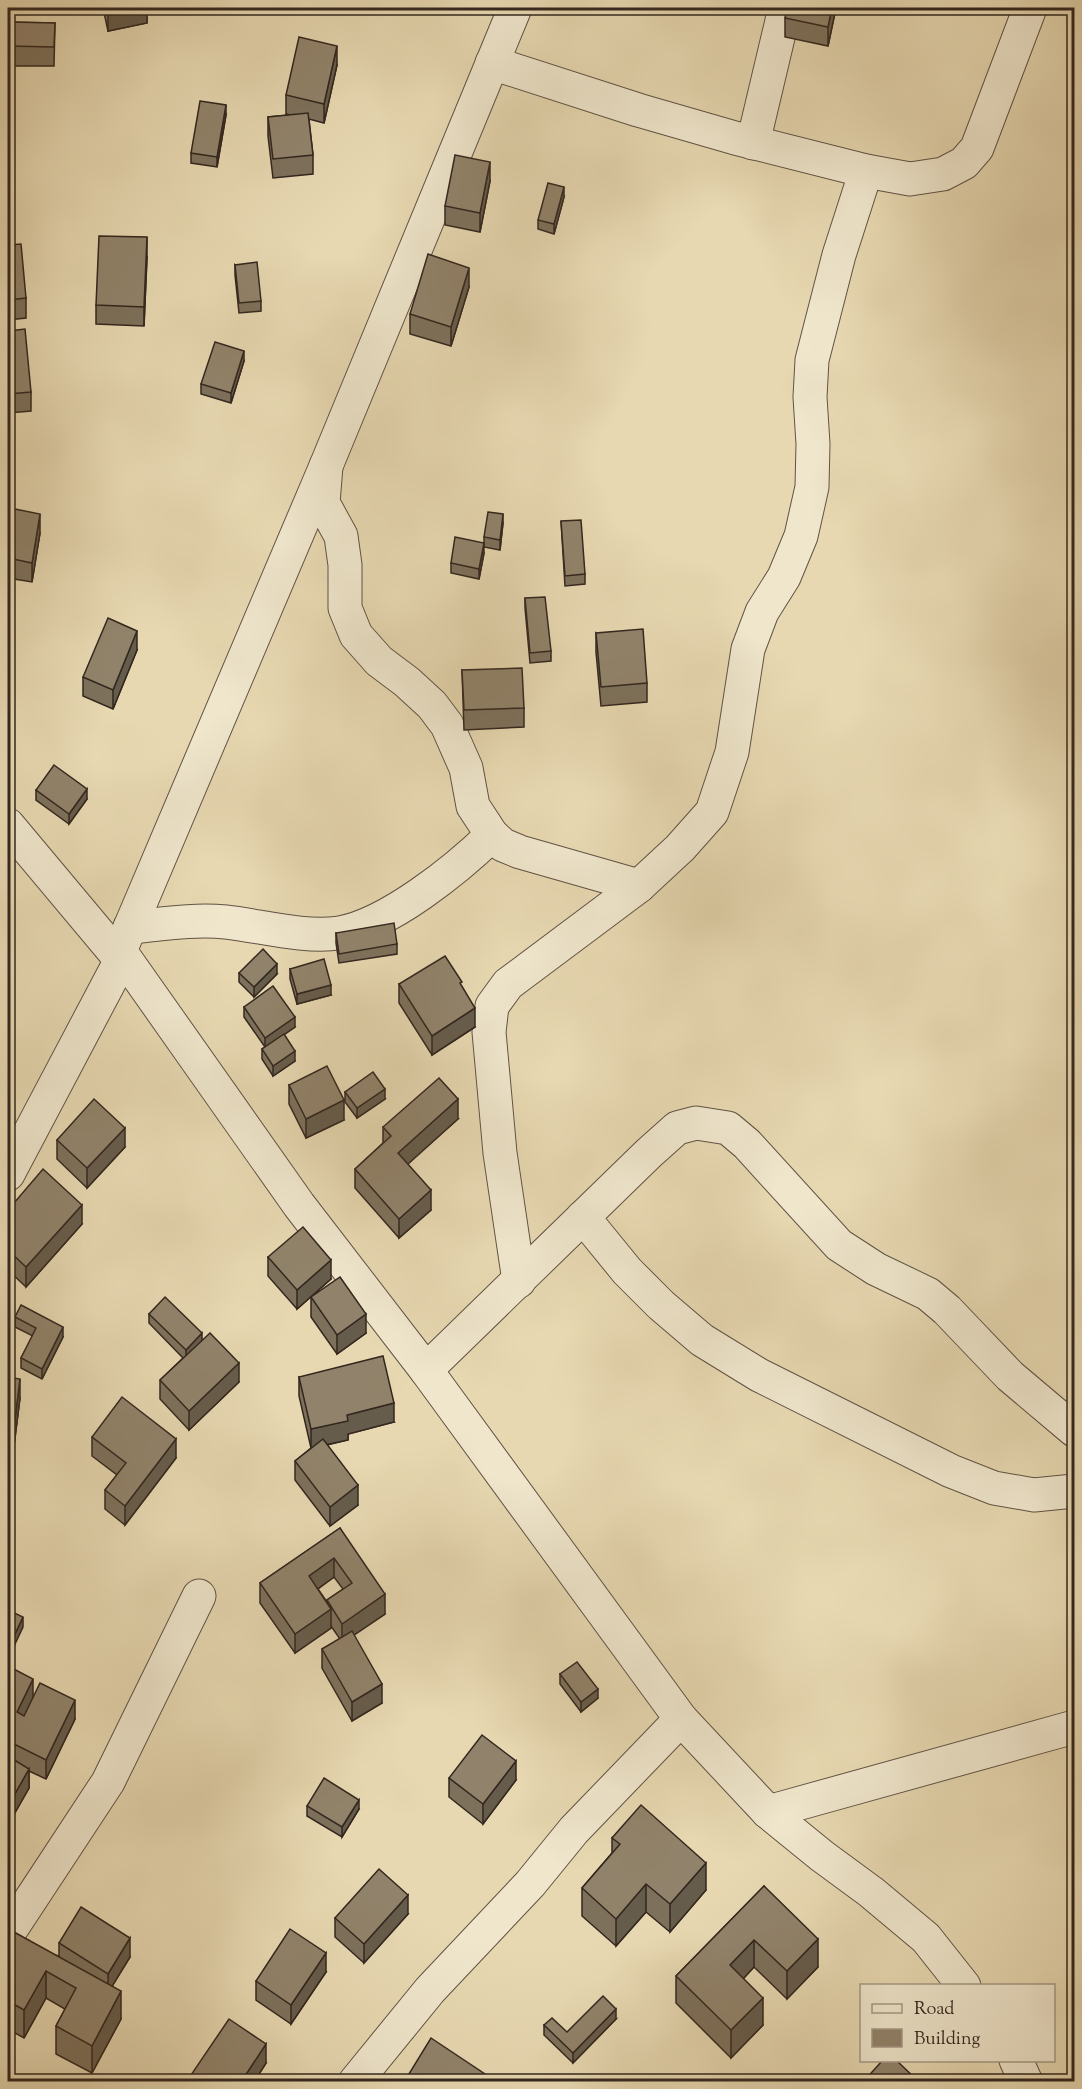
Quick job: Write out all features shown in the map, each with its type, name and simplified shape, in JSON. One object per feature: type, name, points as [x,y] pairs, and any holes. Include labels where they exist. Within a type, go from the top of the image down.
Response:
[{"type":"street","points":[[8,1174],[124,946],[515,8]]},
{"type":"street","points":[[753,143],[785,8]]},
{"type":"street","points":[[492,63],[638,110],[753,143],[866,171],[910,179],[943,174],[963,163],[977,148],[1030,8]]},
{"type":"street","points":[[519,1281],[500,1154],[489,1032],[492,1006],[508,984],[639,886],[680,848],[712,812],[732,752],[748,649],[762,612],[784,577],[801,536],[812,487],[813,444],[810,397],[812,360],[839,255],[866,171]]},
{"type":"street","points":[[326,466],[323,503],[341,536],[345,566],[345,608],[356,635],[379,660],[432,705],[447,725],[466,768],[473,806],[492,836],[503,845],[520,852],[639,886]]},
{"type":"street","points":[[8,825],[124,946],[299,1205],[426,1370],[681,1719],[768,1812],[926,1938],[962,1984]]},
{"type":"street","points":[[124,946],[190,922],[223,922],[320,934],[341,932],[369,922],[408,901],[465,861],[492,836]]},
{"type":"street","points":[[426,1370],[677,1128],[696,1123],[728,1128],[747,1144],[839,1245],[876,1269],[928,1294],[947,1310],[1010,1376],[1074,1430]]},
{"type":"street","points":[[583,1217],[627,1271],[661,1305],[702,1340],[759,1375],[951,1471],[994,1488],[1034,1495],[1074,1491]]},
{"type":"street","points":[[8,1934],[108,1782],[199,1596]]},
{"type":"street","points":[[354,2082],[430,1990],[530,1884],[574,1830],[681,1719]]},
{"type":"street","points":[[768,1812],[1074,1727]]},
{"type":"street","points":[[1016,2062],[1026,2082]]},
{"type":"building","points":[[107,8],[130,8],[108,12]]},
{"type":"building","points":[[787,8],[832,8],[828,27],[785,18]]},
{"type":"building","points":[[8,22],[55,23],[54,47],[8,46]]},
{"type":"building","points":[[299,37],[337,46],[324,104],[286,95]]},
{"type":"building","points":[[200,101],[226,105],[217,157],[191,153]]},
{"type":"building","points":[[308,113],[313,155],[273,159],[268,117]]},
{"type":"building","points":[[455,155],[490,162],[480,213],[445,206]]},
{"type":"building","points":[[548,183],[564,187],[554,224],[538,220]]},
{"type":"building","points":[[99,236],[147,237],[144,307],[96,305]]},
{"type":"building","points":[[21,244],[26,298],[8,300],[8,245]]},
{"type":"building","points":[[428,254],[469,268],[451,327],[410,314]]},
{"type":"building","points":[[257,262],[261,301],[239,303],[235,265]]},
{"type":"building","points":[[25,329],[31,392],[8,394],[8,331]]},
{"type":"building","points":[[215,342],[244,351],[231,393],[201,384]]},
{"type":"building","points":[[8,471],[13,493],[8,494]]},
{"type":"building","points":[[10,508],[40,514],[32,563],[8,558]]},
{"type":"building","points":[[488,512],[503,514],[500,540],[484,537]]},
{"type":"building","points":[[581,520],[585,574],[565,576],[561,521]]},
{"type":"building","points":[[455,537],[484,543],[479,569],[451,563]]},
{"type":"building","points":[[545,597],[551,651],[530,653],[525,598]]},
{"type":"building","points":[[108,618],[137,631],[113,690],[83,677]]},
{"type":"building","points":[[643,629],[647,683],[601,687],[596,633]]},
{"type":"building","points":[[522,668],[524,708],[464,710],[462,670]]},
{"type":"building","points":[[54,765],[87,789],[69,814],[36,790]]},
{"type":"building","points":[[394,923],[397,944],[339,954],[336,933]]},
{"type":"building","points":[[263,949],[277,964],[254,987],[239,973]]},
{"type":"building","points":[[445,956],[475,1008],[432,1036],[399,984]]},
{"type":"building","points":[[324,959],[331,985],[297,994],[290,969]]},
{"type":"building","points":[[273,986],[295,1017],[265,1038],[244,1007]]},
{"type":"building","points":[[284,1034],[295,1051],[273,1066],[262,1049]]},
{"type":"building","points":[[327,1066],[344,1100],[306,1119],[289,1085]]},
{"type":"building","points":[[373,1072],[385,1089],[357,1108],[345,1092]]},
{"type":"building","points":[[439,1078],[458,1099],[398,1153],[431,1190],[399,1219],[355,1169],[391,1136],[383,1127]]},
{"type":"building","points":[[94,1099],[125,1128],[87,1168],[57,1140]]},
{"type":"building","points":[[43,1169],[82,1205],[26,1267],[8,1250],[8,1210]]},
{"type":"building","points":[[303,1227],[331,1260],[297,1290],[268,1257]]},
{"type":"building","points":[[340,1277],[366,1314],[337,1335],[311,1297]]},
{"type":"building","points":[[165,1297],[202,1333],[186,1350],[149,1314]]},
{"type":"building","points":[[21,1305],[63,1327],[42,1369],[21,1358],[36,1328],[15,1317]]},
{"type":"building","points":[[210,1333],[239,1363],[189,1411],[160,1380]]},
{"type":"building","points":[[383,1356],[394,1403],[347,1415],[348,1421],[311,1429],[299,1377]]},
{"type":"building","points":[[8,1377],[20,1379],[12,1443],[8,1442]]},
{"type":"building","points":[[122,1397],[176,1439],[125,1506],[105,1490],[126,1463],[92,1437]]},
{"type":"building","points":[[323,1439],[358,1485],[330,1507],[295,1461]]},
{"type":"building","points":[[340,1528],[385,1594],[342,1624],[327,1600],[352,1583],[334,1558],[309,1576],[331,1609],[295,1634],[260,1583]]},
{"type":"building","points":[[8,1610],[23,1617],[8,1649]]},
{"type":"building","points":[[352,1631],[382,1684],[352,1702],[322,1649]]},
{"type":"building","points":[[577,1662],[598,1689],[581,1702],[560,1674]]},
{"type":"building","points":[[8,1666],[33,1679],[17,1712],[24,1716],[40,1683],[75,1700],[46,1760],[8,1741]]},
{"type":"building","points":[[482,1735],[516,1761],[483,1804],[449,1778]]},
{"type":"building","points":[[8,1756],[29,1769],[8,1806]]},
{"type":"building","points":[[324,1778],[359,1800],[342,1827],[307,1806]]},
{"type":"building","points":[[641,1805],[706,1863],[670,1904],[646,1884],[616,1919],[582,1888],[620,1844],[612,1838]]},
{"type":"building","points":[[379,1869],[408,1895],[364,1944],[335,1918]]},
{"type":"building","points":[[764,1886],[818,1939],[787,1971],[754,1940],[730,1965],[763,1998],[731,2030],[676,1976]]},
{"type":"building","points":[[81,1907],[130,1938],[108,1974],[59,1943]]},
{"type":"building","points":[[290,1929],[326,1953],[291,2005],[256,1981]]},
{"type":"building","points":[[14,1932],[121,1991],[92,2046],[56,2026],[76,1988],[46,1971],[24,2010],[8,2001],[8,1944]]},
{"type":"building","points":[[603,1996],[616,2009],[573,2053],[544,2025],[552,2018],[567,2032]]},
{"type":"building","points":[[229,2019],[266,2044],[241,2082],[200,2082],[191,2075]]},
{"type":"building","points":[[431,2038],[497,2082],[404,2082]]},
{"type":"building","points":[[881,2062],[898,2062],[919,2082],[863,2082]]}]
